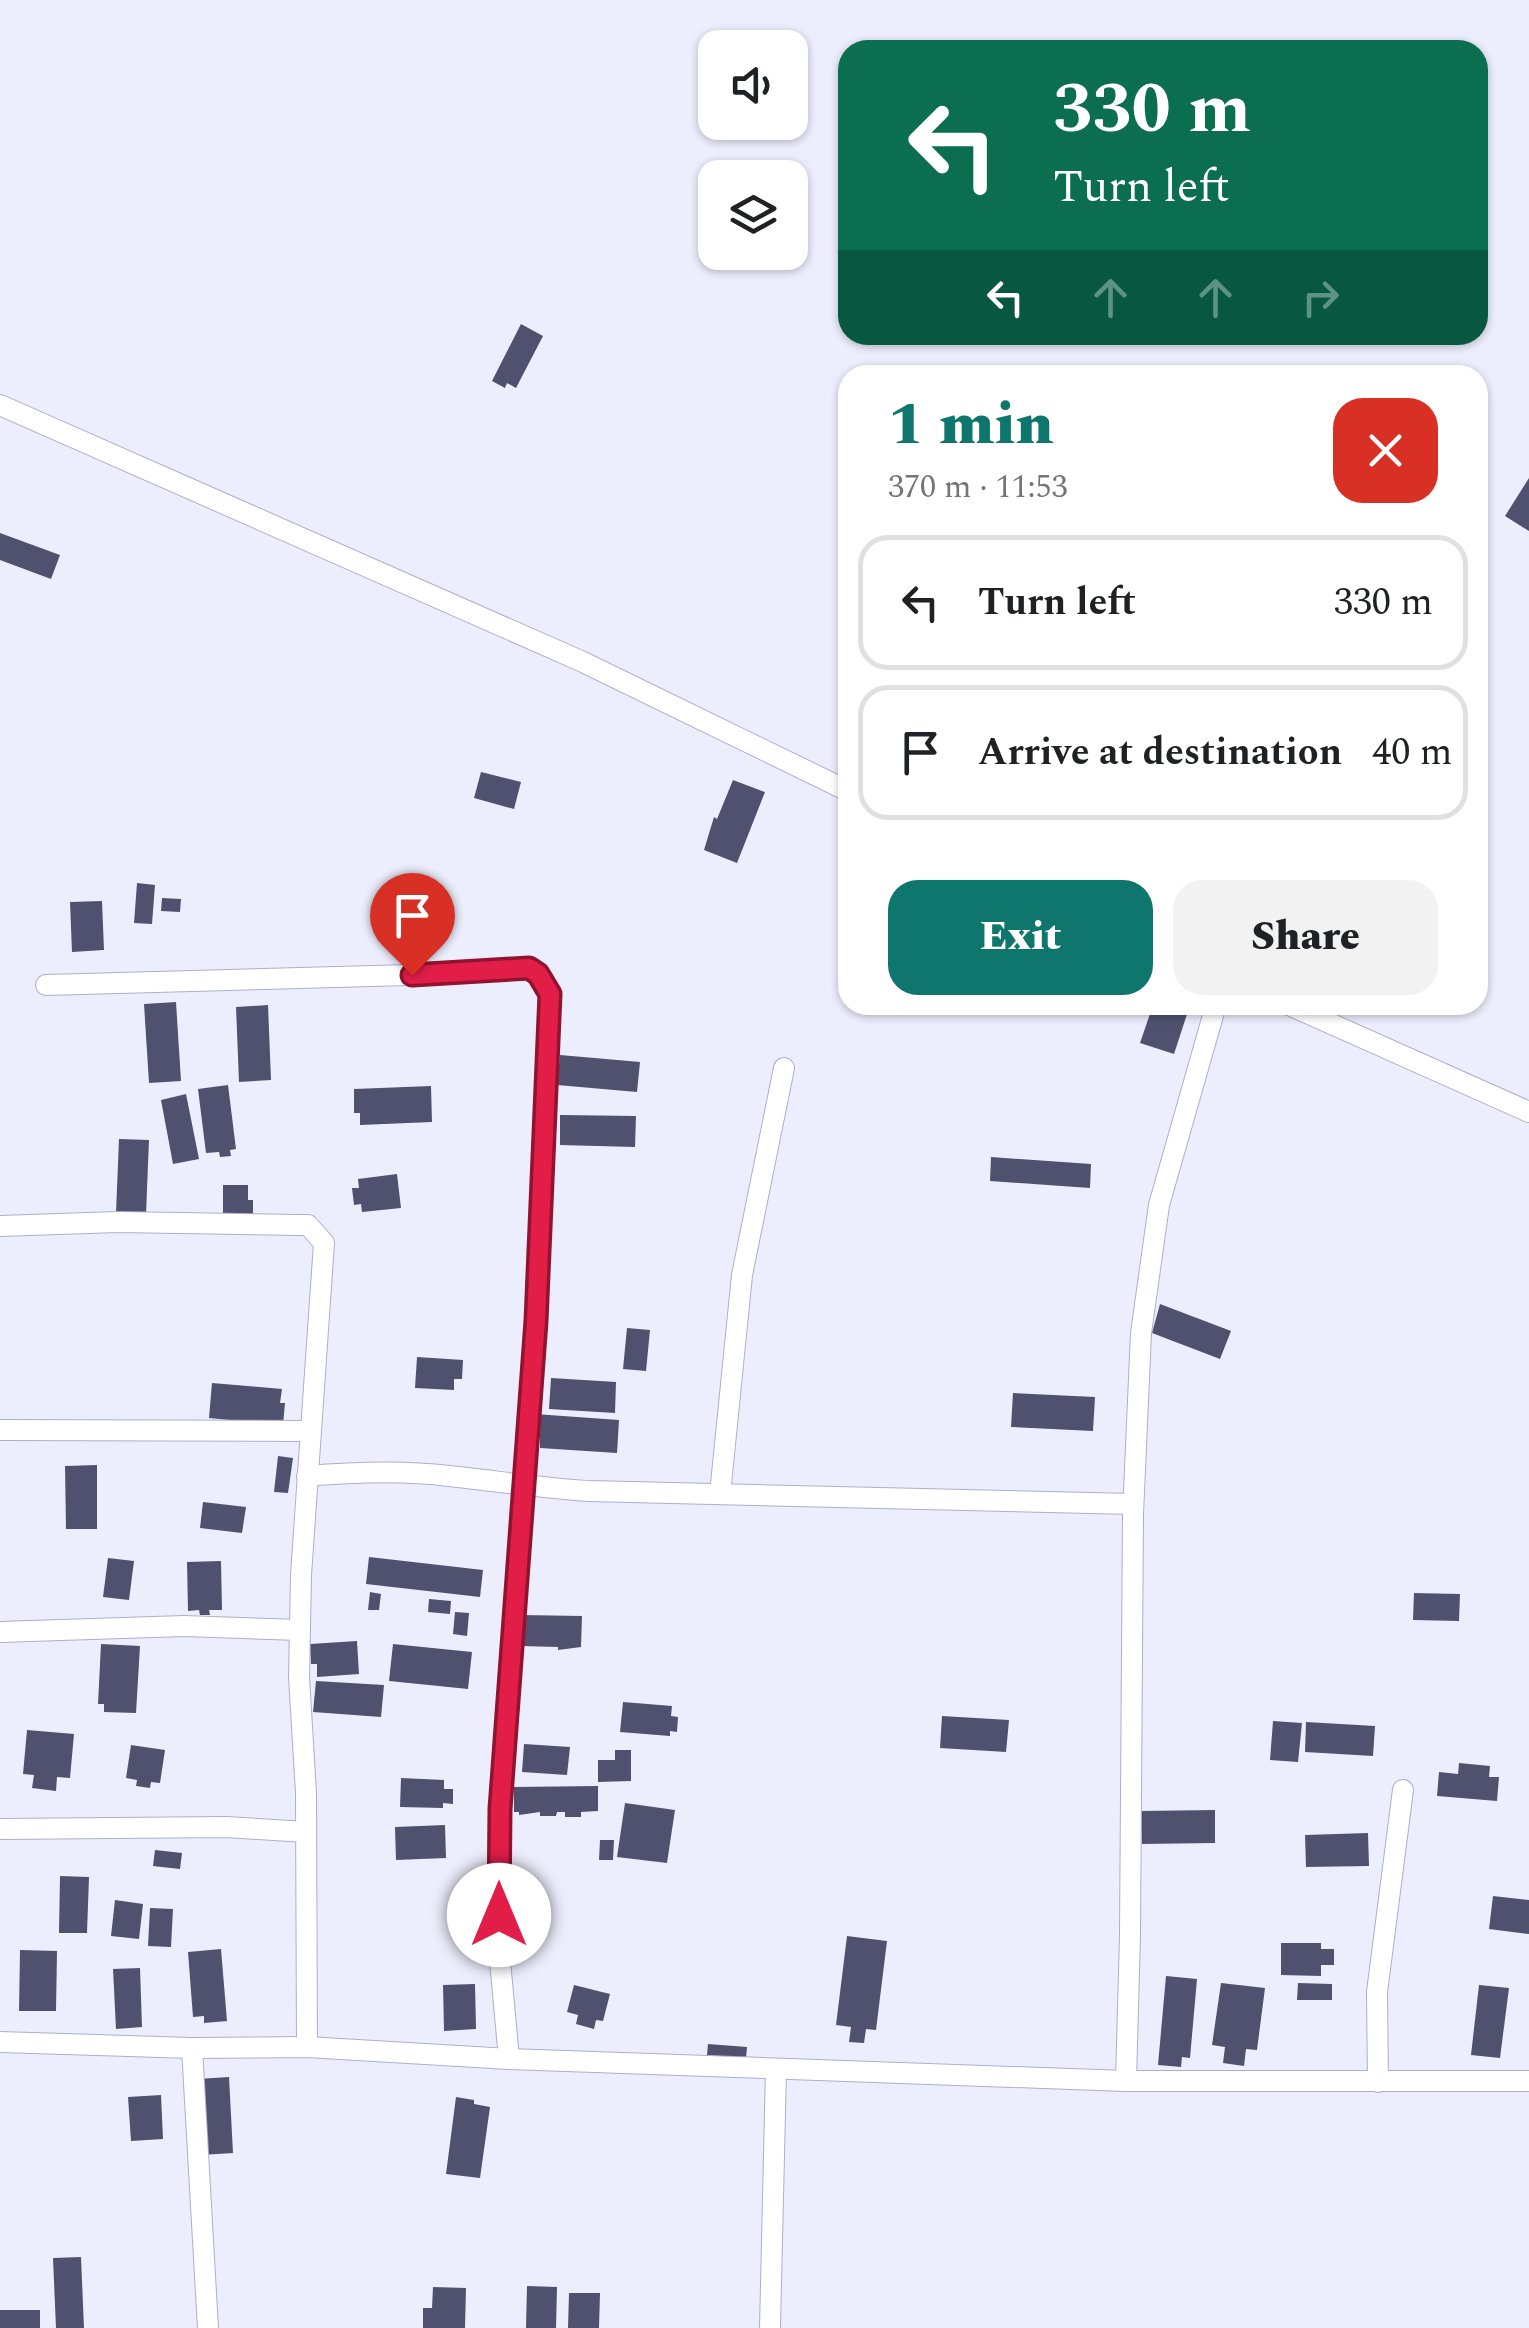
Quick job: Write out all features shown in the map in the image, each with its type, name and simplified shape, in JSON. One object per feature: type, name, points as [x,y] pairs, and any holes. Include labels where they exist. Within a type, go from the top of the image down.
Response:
[{"type":"street","points":[[0,404],[583,662],[838,786]]},
{"type":"street","points":[[46,985],[529,968],[538,974],[550,994],[539,1268],[500,1809],[499,1950],[510,2059]]},
{"type":"street","points":[[1126,2081],[1133,1504],[1140,1332],[1158,1205],[1213,1015]]},
{"type":"street","points":[[1311,1015],[1529,1112]]},
{"type":"street","points":[[720,1494],[742,1275],[784,1068]]},
{"type":"street","points":[[0,1226],[118,1222],[308,1226],[321,1236],[324,1249],[300,1630],[307,2047]]},
{"type":"street","points":[[0,1430],[311,1432]]},
{"type":"street","points":[[308,1476],[352,1472],[446,1475],[525,1488],[1133,1504]]},
{"type":"street","points":[[0,1632],[184,1626],[300,1630]]},
{"type":"street","points":[[1378,2082],[1377,1992],[1403,1790]]},
{"type":"street","points":[[0,1829],[226,1827],[306,1832]]},
{"type":"street","points":[[0,2042],[307,2047],[510,2059],[1126,2081],[1529,2081]]},
{"type":"street","points":[[192,2048],[208,2328]]},
{"type":"street","points":[[770,2328],[776,2069]]},
{"type":"building","points":[[521,324],[543,336],[516,388],[507,383],[505,388],[492,381]]},
{"type":"building","points":[[1529,478],[1529,531],[1505,516]]},
{"type":"building","points":[[0,533],[60,555],[51,579],[0,560]]},
{"type":"building","points":[[481,772],[521,782],[514,809],[474,798]]},
{"type":"building","points":[[733,780],[765,792],[737,863],[704,850],[714,817],[717,819]]},
{"type":"building","points":[[137,883],[155,885],[152,924],[134,923]]},
{"type":"building","points":[[162,898],[181,899],[180,912],[161,911]]},
{"type":"building","points":[[102,901],[104,950],[72,952],[70,902]]},
{"type":"building","points":[[176,1002],[181,1081],[149,1083],[144,1004]]},
{"type":"building","points":[[268,1005],[271,1080],[239,1082],[236,1007]]},
{"type":"building","points":[[1150,1015],[1187,1015],[1174,1054],[1140,1043]]},
{"type":"building","points":[[560,1055],[640,1062],[637,1092],[557,1085]]},
{"type":"building","points":[[228,1085],[236,1149],[230,1150],[231,1156],[220,1157],[219,1152],[206,1153],[198,1089]]},
{"type":"building","points":[[431,1086],[432,1122],[360,1125],[360,1113],[354,1113],[354,1089]]},
{"type":"building","points":[[186,1094],[199,1159],[173,1164],[161,1100]]},
{"type":"building","points":[[560,1115],[636,1116],[635,1147],[560,1145]]},
{"type":"building","points":[[119,1139],[149,1140],[146,1214],[116,1213]]},
{"type":"building","points":[[991,1157],[1091,1164],[1090,1188],[990,1181]]},
{"type":"building","points":[[397,1174],[401,1208],[362,1212],[361,1204],[354,1205],[352,1188],[359,1188],[358,1179]]},
{"type":"building","points":[[223,1185],[248,1185],[253,1216],[223,1216]]},
{"type":"building","points":[[1160,1304],[1231,1331],[1220,1359],[1152,1333]]},
{"type":"building","points":[[627,1328],[650,1330],[646,1371],[623,1369]]},
{"type":"building","points":[[417,1357],[463,1360],[462,1379],[454,1379],[454,1390],[415,1388]]},
{"type":"building","points":[[551,1378],[616,1382],[615,1413],[549,1409]]},
{"type":"building","points":[[212,1383],[282,1389],[283,1425],[209,1418]]},
{"type":"building","points":[[1013,1393],[1095,1397],[1093,1431],[1011,1427]]},
{"type":"building","points":[[535,1414],[619,1420],[617,1453],[540,1448],[540,1438],[534,1437]]},
{"type":"building","points":[[278,1456],[293,1458],[288,1493],[274,1492]]},
{"type":"building","points":[[97,1465],[97,1529],[66,1529],[65,1466]]},
{"type":"building","points":[[203,1502],[246,1507],[242,1533],[200,1528]]},
{"type":"building","points":[[369,1557],[483,1570],[480,1597],[366,1584]]},
{"type":"building","points":[[108,1558],[134,1561],[129,1600],[103,1597]]},
{"type":"building","points":[[221,1561],[222,1610],[209,1610],[210,1615],[188,1611],[187,1562]]},
{"type":"building","points":[[370,1592],[381,1594],[379,1610],[368,1610]]},
{"type":"building","points":[[1414,1593],[1460,1594],[1459,1621],[1413,1620]]},
{"type":"building","points":[[429,1599],[451,1601],[450,1614],[428,1612]]},
{"type":"building","points":[[455,1612],[469,1613],[467,1636],[453,1634]]},
{"type":"building","points":[[521,1615],[582,1616],[581,1647],[558,1650],[521,1646]]},
{"type":"building","points":[[357,1641],[359,1674],[317,1677],[317,1664],[311,1664],[310,1644]]},
{"type":"building","points":[[101,1644],[140,1646],[136,1713],[104,1712],[104,1704],[98,1704]]},
{"type":"building","points":[[393,1644],[472,1652],[468,1689],[389,1681]]},
{"type":"building","points":[[316,1681],[384,1685],[381,1717],[313,1712]]},
{"type":"building","points":[[623,1702],[672,1706],[671,1716],[678,1717],[677,1732],[670,1731],[670,1736],[620,1732]]},
{"type":"building","points":[[942,1716],[1009,1720],[1006,1752],[940,1748]]},
{"type":"building","points":[[1273,1721],[1302,1723],[1298,1762],[1270,1760]]},
{"type":"building","points":[[1306,1722],[1375,1726],[1373,1756],[1305,1752]]},
{"type":"building","points":[[27,1730],[74,1734],[70,1778],[57,1777],[56,1791],[32,1788],[34,1775],[23,1774]]},
{"type":"building","points":[[524,1744],[570,1747],[567,1775],[522,1772]]},
{"type":"building","points":[[131,1745],[165,1750],[160,1783],[151,1782],[150,1788],[136,1786],[137,1780],[126,1778]]},
{"type":"building","points":[[615,1750],[631,1750],[631,1781],[598,1782],[598,1760],[615,1760]]},
{"type":"building","points":[[1459,1763],[1490,1766],[1489,1777],[1499,1777],[1497,1801],[1437,1796],[1439,1772],[1458,1774]]},
{"type":"building","points":[[401,1778],[444,1780],[444,1789],[453,1789],[453,1804],[443,1803],[443,1808],[400,1807]]},
{"type":"building","points":[[598,1786],[598,1811],[581,1812],[581,1817],[565,1817],[565,1812],[540,1816],[540,1812],[514,1812],[514,1787]]},
{"type":"building","points":[[625,1803],[675,1810],[667,1863],[617,1857]]},
{"type":"building","points":[[1215,1810],[1215,1843],[1142,1844],[1141,1811]]},
{"type":"building","points":[[445,1825],[446,1858],[396,1860],[395,1827]]},
{"type":"building","points":[[1368,1833],[1369,1866],[1306,1867],[1305,1835]]},
{"type":"building","points":[[600,1840],[614,1840],[613,1860],[599,1860]]},
{"type":"building","points":[[155,1850],[182,1853],[180,1869],[153,1866]]},
{"type":"building","points":[[60,1876],[89,1877],[87,1933],[59,1933]]},
{"type":"building","points":[[1493,1896],[1529,1900],[1529,1934],[1489,1929]]},
{"type":"building","points":[[115,1900],[143,1904],[139,1939],[111,1936]]},
{"type":"building","points":[[150,1908],[173,1909],[171,1947],[148,1946]]},
{"type":"building","points":[[847,1936],[887,1941],[876,2030],[866,2029],[864,2043],[849,2042],[851,2027],[836,2025]]},
{"type":"building","points":[[1281,1943],[1321,1943],[1321,1949],[1334,1949],[1334,1965],[1321,1965],[1321,1976],[1281,1975]]},
{"type":"building","points":[[221,1949],[227,2021],[204,2023],[204,2016],[193,2017],[188,1952]]},
{"type":"building","points":[[20,1950],[57,1951],[56,2011],[19,2011]]},
{"type":"building","points":[[140,1968],[142,2027],[116,2029],[113,1969]]},
{"type":"building","points":[[1166,1976],[1197,1979],[1190,2058],[1182,2057],[1181,2067],[1158,2065]]},
{"type":"building","points":[[1221,1983],[1265,1988],[1257,2050],[1246,2049],[1244,2066],[1223,2063],[1225,2047],[1212,2045]]},
{"type":"building","points":[[1298,1983],[1332,1984],[1332,2000],[1297,2000]]},
{"type":"building","points":[[475,1984],[476,2029],[444,2031],[443,1985]]},
{"type":"building","points":[[574,1985],[610,1994],[603,2021],[596,2020],[594,2029],[576,2024],[578,2015],[567,2012]]},
{"type":"building","points":[[1479,1985],[1509,1988],[1500,2058],[1471,2055]]},
{"type":"building","points":[[708,2044],[747,2047],[746,2058],[707,2055]]},
{"type":"building","points":[[229,2077],[233,2153],[201,2155],[198,2079]]},
{"type":"building","points":[[161,2095],[163,2139],[131,2141],[128,2097]]},
{"type":"building","points":[[456,2097],[490,2107],[480,2178],[446,2174]]},
{"type":"building","points":[[81,2257],[84,2328],[56,2328],[53,2258]]},
{"type":"building","points":[[527,2286],[557,2287],[556,2328],[526,2328]]},
{"type":"building","points":[[433,2287],[466,2288],[465,2328],[423,2328],[423,2308],[432,2308]]},
{"type":"building","points":[[569,2293],[600,2293],[599,2328],[568,2328]]},
{"type":"building","points":[[0,2310],[40,2310],[40,2328],[0,2328]]},
{"type":"route","points":[[412,975],[529,968],[538,974],[550,994],[536,1321],[500,1809],[499,1915]]}]
